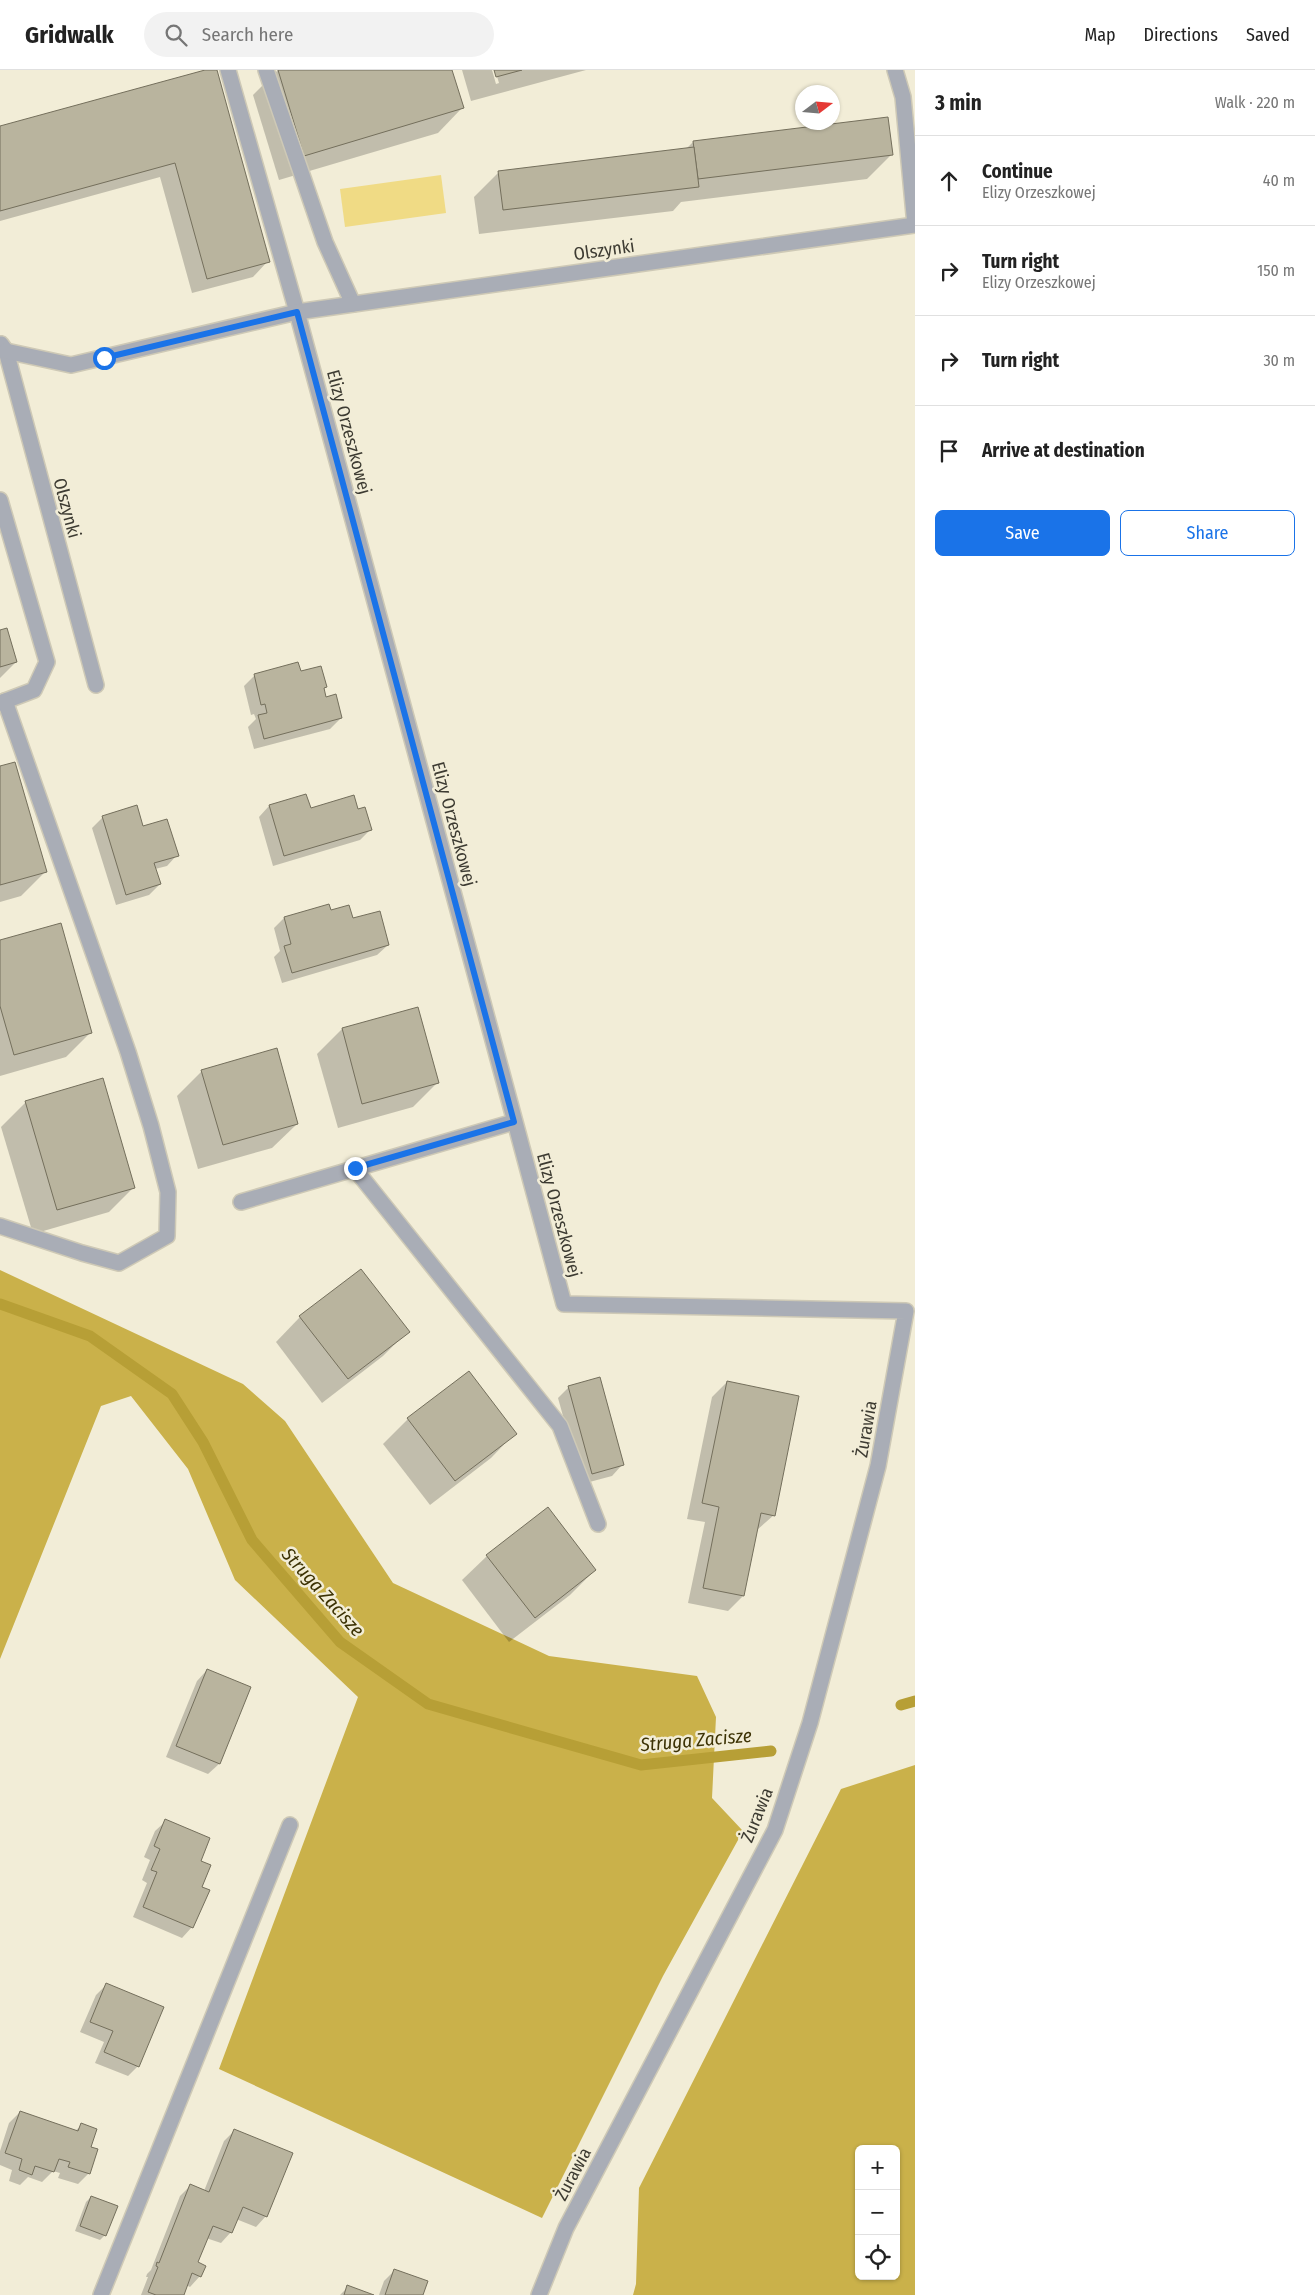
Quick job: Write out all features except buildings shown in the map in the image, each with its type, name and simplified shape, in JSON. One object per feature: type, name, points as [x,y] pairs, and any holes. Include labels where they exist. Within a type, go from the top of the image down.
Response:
[{"type":"street","name":"Elizy Orzeszkowej","points":[[228,70],[297,312],[564,1304],[906,1311]]},
{"type":"street","points":[[266,70],[325,242],[353,304]]},
{"type":"street","points":[[895,70],[903,97],[915,225]]},
{"type":"street","name":"Olszynki","points":[[297,312],[915,225]]},
{"type":"street","points":[[3,347],[72,365],[297,312]]},
{"type":"street","name":"Olszynki","points":[[3,347],[96,685]]},
{"type":"street","points":[[0,500],[47,662],[34,690],[2,702],[128,1052],[151,1126],[168,1192],[167,1236],[119,1263],[0,1226]]},
{"type":"street","points":[[241,1202],[514,1122]]},
{"type":"street","points":[[355,1168],[560,1426],[598,1524]]},
{"type":"street","name":"Żurawia","points":[[539,2295],[566,2228],[775,1830],[810,1723],[878,1466],[906,1311]]},
{"type":"street","points":[[101,2295],[290,1825]]},
{"type":"shaded area","points":[[441,175],[446,213],[345,227],[340,189]]},
{"type":"shaded area","points":[[0,1270],[243,1384],[285,1421],[393,1583],[549,1656],[697,1676],[716,1717],[712,1798],[743,1831],[663,1976],[542,2218],[219,2069],[358,1697],[235,1580],[188,1469],[131,1396],[101,1406],[0,1659]]},
{"type":"shaded area","points":[[915,1765],[915,2295],[633,2295],[636,2284],[639,2188],[841,1789]]},
{"type":"waterway","name":"Struga Zacisze","points":[[0,1304],[90,1336],[172,1394],[203,1442],[252,1540],[340,1642],[428,1704],[641,1765],[771,1751]]},
{"type":"waterway","name":"Struga Zacisze","points":[[901,1705],[915,1701]]},
{"type":"route","points":[[104,358],[297,312],[514,1122],[355,1168]]}]
